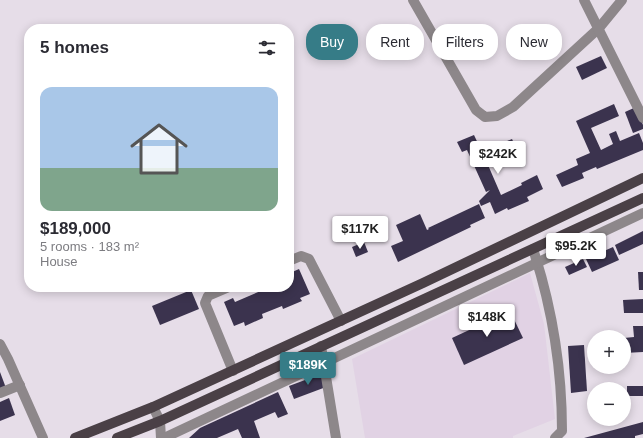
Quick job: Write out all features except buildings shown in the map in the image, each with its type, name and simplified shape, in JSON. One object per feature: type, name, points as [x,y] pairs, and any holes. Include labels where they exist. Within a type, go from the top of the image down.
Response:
[{"type":"main road","points":[[75,438],[153,407],[232,371],[643,178]]},
{"type":"main road","points":[[117,438],[160,421],[643,198]]},
{"type":"street","points":[[412,0],[476,110],[485,116],[497,116],[513,107],[599,28],[622,0]]},
{"type":"street","points":[[584,0],[643,118]]},
{"type":"street","points":[[153,407],[160,421],[163,438],[324,364],[537,262],[643,214]]},
{"type":"street","points":[[533,249],[545,290],[556,349],[562,411],[562,431],[555,438]]},
{"type":"street","points":[[294,258],[301,256],[309,260],[341,321]]},
{"type":"street","points":[[217,292],[208,296],[205,303],[232,371]]},
{"type":"street","points":[[0,344],[43,438]]},
{"type":"street","points":[[322,346],[336,438]]},
{"type":"street","points":[[0,393],[20,385]]},
{"type":"shaded area","points":[[530,273],[544,324],[555,419],[513,436],[513,438],[365,438],[352,359]]}]
